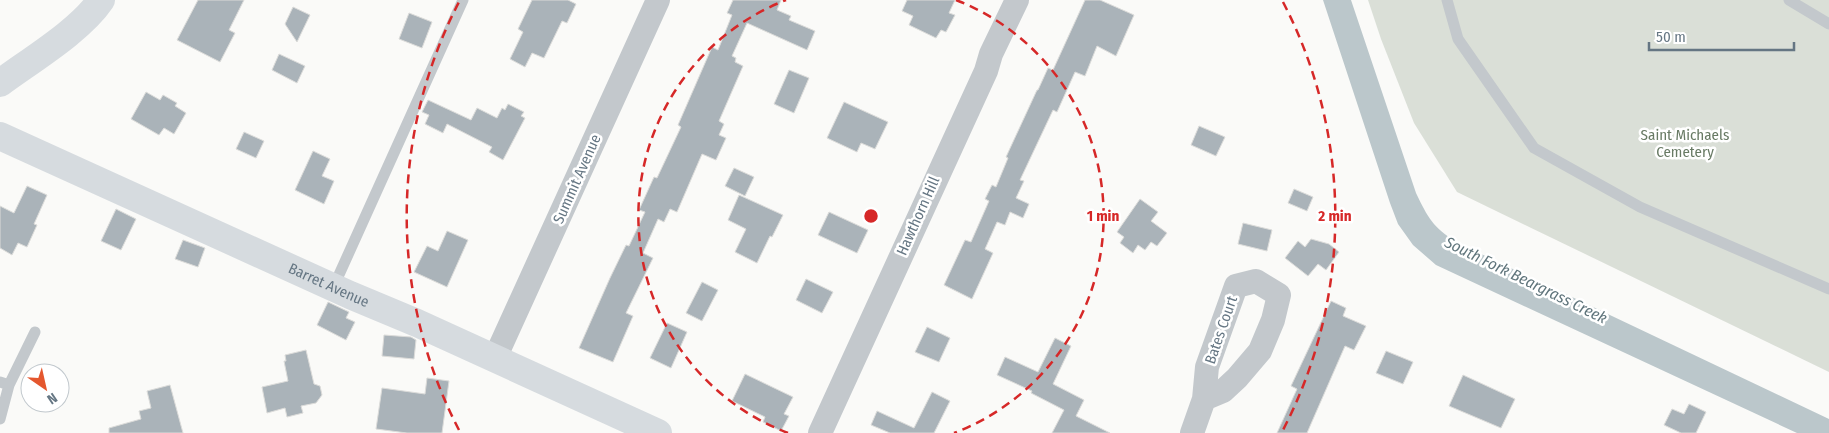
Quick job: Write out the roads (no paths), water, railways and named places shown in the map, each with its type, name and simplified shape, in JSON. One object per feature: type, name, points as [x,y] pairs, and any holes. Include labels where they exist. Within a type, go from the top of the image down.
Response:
[{"type":"street","points":[[0,82],[74,29],[95,10],[101,0]]},
{"type":"street","name":"Summit Avenue","points":[[495,358],[658,0]]},
{"type":"street","name":"Hawthorn Hill","points":[[820,433],[1017,0]]},
{"type":"street","name":"Barret Avenue","points":[[0,136],[333,288],[417,323],[658,433]]},
{"type":"street","name":"Bates Court","points":[[1192,433],[1204,399],[1207,367],[1236,286],[1256,281],[1279,295],[1273,320],[1260,351],[1223,391],[1204,399]]},
{"type":"lane","points":[[333,288],[463,0]]},
{"type":"lane","points":[[1448,0],[1458,39],[1534,148],[1640,207],[1829,290]]},
{"type":"lane","points":[[1789,0],[1829,24]]},
{"type":"lane","points":[[0,419],[4,384],[35,332]]},
{"type":"water","name":"South Fork Beargrass Creek","points":[[1323,0],[1351,0],[1416,193],[1428,216],[1442,232],[1456,242],[1829,419],[1829,433],[1797,433],[1436,265],[1413,245],[1398,224]]},
{"type":"park label","name":"Saint Michaels Cemetery","points":[[1685,144]]}]
